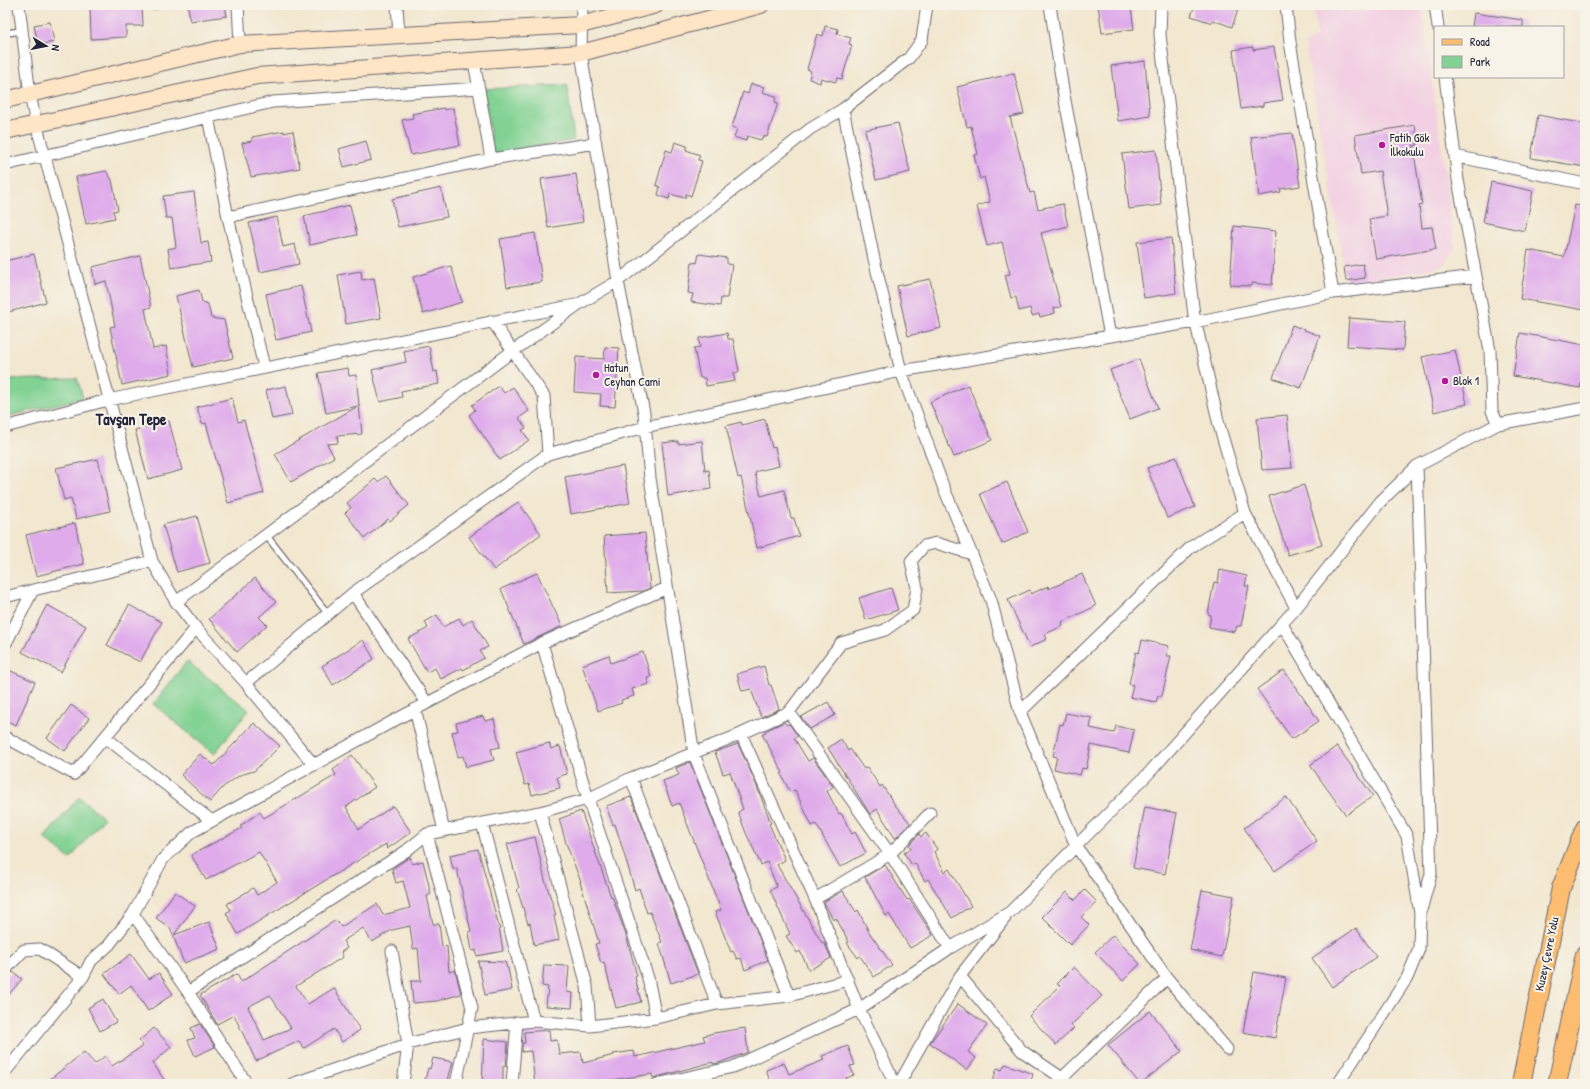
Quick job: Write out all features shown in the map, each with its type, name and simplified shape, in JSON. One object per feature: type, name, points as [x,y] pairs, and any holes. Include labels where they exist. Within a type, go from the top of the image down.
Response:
[{"type":"main road","name":"Kuzey Çevre Yolu","points":[[1521,1084],[1561,888],[1585,828]]},
{"type":"main road","points":[[1557,1084],[1585,954]]},
{"type":"street","points":[[19,5],[30,95],[36,123],[108,400],[152,561],[176,602],[196,628],[246,682],[314,765]]},
{"type":"street","points":[[238,5],[240,44]]},
{"type":"street","points":[[397,5],[399,36]]},
{"type":"street","points":[[582,5],[581,54],[618,281],[644,413],[650,478],[694,754],[789,996]]},
{"type":"street","points":[[5,100],[240,44],[399,36],[581,22],[656,5]]},
{"type":"street","points":[[5,131],[36,123],[257,76],[581,54],[761,5]]},
{"type":"street","points":[[176,602],[513,351],[579,304],[618,281],[810,129],[843,109],[909,58],[922,40],[927,5]]},
{"type":"street","points":[[1050,5],[1064,98],[1110,336]]},
{"type":"street","points":[[1161,5],[1160,35],[1195,322],[1219,425],[1245,513],[1296,608]]},
{"type":"street","points":[[1286,5],[1290,42],[1333,294]]},
{"type":"street","points":[[1435,5],[1438,26]]},
{"type":"street","points":[[474,61],[491,159]]},
{"type":"street","points":[[1445,78],[1455,156],[1490,351],[1492,411],[1498,424]]},
{"type":"street","points":[[5,165],[273,102],[479,88]]},
{"type":"street","points":[[843,109],[874,259],[901,371],[943,486],[991,600],[1020,712],[1076,846],[1167,978],[1227,1049]]},
{"type":"street","points":[[208,117],[228,217],[264,367]]},
{"type":"street","points":[[228,217],[491,159],[596,143]]},
{"type":"street","points":[[1455,156],[1585,184]]},
{"type":"street","points":[[246,682],[353,593],[548,454],[646,427],[901,371],[1195,322],[1333,294],[1476,276]]},
{"type":"street","points":[[5,427],[108,400],[579,304]]},
{"type":"street","points":[[492,321],[544,396],[548,454]]},
{"type":"street","points":[[899,1084],[960,976],[1010,912],[1148,774],[1296,608],[1380,502],[1417,466],[1498,424],[1585,408]]},
{"type":"street","points":[[1417,466],[1431,874],[1420,913]]},
{"type":"street","points":[[1020,712],[1191,546],[1245,513]]},
{"type":"street","points":[[188,992],[406,851],[427,834],[482,822],[540,812],[588,799],[631,778],[694,754],[789,712],[841,643],[885,630],[913,610],[917,588],[910,561],[924,546],[936,543],[972,554]]},
{"type":"street","points":[[5,597],[152,561]]},
{"type":"street","points":[[5,1072],[83,976],[91,961],[109,945],[133,914],[164,859],[192,832],[427,703],[542,643],[667,588]]},
{"type":"street","points":[[5,645],[33,590]]},
{"type":"street","points":[[353,593],[427,703]]},
{"type":"street","points":[[1282,624],[1407,836],[1420,913],[1419,949],[1407,978],[1338,1084]]},
{"type":"street","points":[[5,737],[74,774],[196,628]]},
{"type":"street","points":[[542,643],[588,799],[648,978],[656,1018]]},
{"type":"street","points":[[416,709],[444,831]]},
{"type":"street","points":[[789,712],[890,854],[950,948]]},
{"type":"street","points":[[741,734],[815,900],[859,1009],[895,1084]]},
{"type":"street","points":[[105,737],[212,821]]},
{"type":"street","points":[[631,778],[717,1004]]},
{"type":"street","points":[[540,812],[587,986],[590,1026]]},
{"type":"street","points":[[815,900],[890,854],[930,813]]},
{"type":"street","points":[[482,822],[534,1021]]},
{"type":"street","points":[[427,834],[472,1008],[456,1084]]},
{"type":"street","points":[[657,1084],[733,1067],[859,1009],[950,948],[1010,912]]},
{"type":"street","points":[[133,914],[188,992],[247,1084]]},
{"type":"street","points":[[5,970],[24,950],[40,949],[83,976]]},
{"type":"street","points":[[392,951],[408,1044],[403,1084]]},
{"type":"street","points":[[960,976],[1022,1050],[1061,1081],[1167,978]]},
{"type":"street","points":[[292,1084],[408,1044],[468,1028],[534,1021],[590,1026],[656,1018],[717,1004],[789,996],[848,980]]},
{"type":"street","points":[[512,1084],[517,1022]]},
{"type":"lane","points":[[5,33],[23,31]]},
{"type":"lane","points":[[266,536],[328,614]]},
{"type":"shaded area","name":"Fatih Gök İlkokulu","points":[[1313,5],[1422,5],[1455,247],[1443,266],[1347,285],[1305,44],[1317,36]]},
{"type":"green space","points":[[567,85],[574,140],[493,155],[484,89]]},
{"type":"green space","points":[[77,378],[83,398],[5,417],[5,380]]},
{"type":"green space","points":[[187,661],[249,710],[214,754],[153,704]]},
{"type":"green space","points":[[79,797],[104,818],[70,859],[44,838]]},
{"type":"building","points":[[90,5],[142,5],[143,26],[126,26],[126,37],[91,39]]},
{"type":"building","points":[[188,5],[225,5],[227,16],[190,21]]},
{"type":"building","points":[[1098,5],[1127,5],[1128,9],[1131,8],[1134,29],[1102,33]]},
{"type":"building","points":[[1195,5],[1223,5],[1238,10],[1232,27],[1213,20],[1212,23],[1191,16]]},
{"type":"building","points":[[1474,13],[1523,20],[1523,26],[1472,26]]},
{"type":"building","points":[[50,22],[54,42],[38,45],[34,25]]},
{"type":"building","points":[[825,26],[838,29],[837,34],[851,38],[849,44],[852,45],[842,79],[837,78],[836,82],[821,78],[820,83],[809,79],[811,71],[807,69],[817,34],[823,36]]},
{"type":"building","points":[[1253,47],[1253,50],[1274,47],[1283,100],[1263,103],[1263,106],[1241,109],[1233,50]]},
{"type":"building","points":[[1145,61],[1150,116],[1118,121],[1111,66]]},
{"type":"building","points":[[1014,73],[1024,114],[1010,117],[1030,193],[1034,192],[1038,209],[1063,204],[1068,226],[1041,233],[1061,307],[1054,308],[1055,313],[1040,317],[1039,314],[1032,316],[1030,308],[1019,311],[1016,297],[1011,298],[1005,275],[1010,274],[1002,242],[987,246],[977,206],[990,202],[984,177],[980,179],[974,155],[978,154],[971,126],[967,127],[957,87]]},
{"type":"building","points":[[751,84],[764,87],[762,92],[776,96],[775,102],[778,103],[767,137],[763,136],[761,140],[747,136],[746,141],[734,137],[737,129],[732,127],[743,92],[748,94]]},
{"type":"building","points":[[444,108],[444,110],[453,108],[460,145],[411,155],[402,120],[413,118],[412,114]]},
{"type":"building","points":[[1538,115],[1585,124],[1585,167],[1531,158]]},
{"type":"building","points":[[898,123],[910,172],[876,180],[865,130]]},
{"type":"building","points":[[1415,125],[1418,145],[1413,146],[1422,205],[1419,206],[1422,228],[1432,227],[1436,249],[1376,259],[1369,219],[1387,216],[1380,171],[1361,174],[1355,135]]},
{"type":"building","points":[[284,131],[284,133],[293,131],[300,168],[251,177],[242,143],[252,141],[252,137]]},
{"type":"building","points":[[1292,133],[1300,186],[1280,189],[1281,192],[1259,196],[1251,137]]},
{"type":"building","points":[[366,141],[371,160],[344,167],[339,149]]},
{"type":"building","points":[[675,142],[687,146],[686,150],[700,155],[698,160],[702,161],[691,196],[686,194],[685,198],[670,194],[669,199],[658,195],[660,187],[656,185],[666,150],[672,152]]},
{"type":"building","points":[[1156,150],[1161,205],[1129,209],[1122,154]]},
{"type":"building","points":[[106,171],[112,180],[118,210],[113,211],[115,218],[86,224],[76,177]]},
{"type":"building","points":[[576,174],[583,222],[548,228],[541,179]]},
{"type":"building","points":[[1491,182],[1533,191],[1525,231],[1483,222]]},
{"type":"building","points":[[441,188],[447,217],[398,227],[392,199]]},
{"type":"building","points":[[194,192],[201,243],[208,242],[211,262],[171,268],[168,249],[176,247],[172,218],[166,218],[163,196]]},
{"type":"building","points":[[350,205],[357,235],[310,245],[304,216]]},
{"type":"building","points":[[1575,205],[1585,207],[1585,310],[1520,299],[1528,250],[1564,257]]},
{"type":"building","points":[[277,217],[283,247],[295,244],[299,264],[260,272],[249,223]]},
{"type":"building","points":[[1234,226],[1276,231],[1272,285],[1252,283],[1252,286],[1230,285]]},
{"type":"building","points":[[535,233],[542,282],[507,287],[500,239]]},
{"type":"building","points":[[1171,238],[1176,293],[1144,298],[1137,242]]},
{"type":"building","points":[[34,254],[46,302],[5,313],[5,261]]},
{"type":"building","points":[[699,254],[727,258],[727,264],[732,265],[727,298],[721,298],[720,306],[691,302],[693,294],[688,293],[692,262],[697,263]]},
{"type":"building","points":[[140,256],[151,307],[145,309],[153,349],[166,346],[171,374],[122,385],[110,327],[115,326],[106,281],[95,284],[92,267]]},
{"type":"building","points":[[1363,264],[1365,278],[1346,281],[1344,267]]},
{"type":"building","points":[[451,266],[462,302],[423,314],[413,277]]},
{"type":"building","points":[[361,271],[362,280],[374,278],[381,318],[346,324],[338,275]]},
{"type":"building","points":[[930,279],[941,328],[908,336],[897,286]]},
{"type":"building","points":[[301,286],[311,332],[276,340],[266,294]]},
{"type":"building","points":[[199,290],[202,302],[208,304],[211,318],[224,320],[233,358],[193,367],[176,296]]},
{"type":"building","points":[[1349,318],[1405,322],[1403,350],[1347,346]]},
{"type":"building","points":[[1292,325],[1320,336],[1301,388],[1273,378]]},
{"type":"building","points":[[727,333],[728,339],[733,339],[739,372],[733,373],[735,381],[706,386],[705,378],[700,378],[694,348],[700,347],[699,338]]},
{"type":"building","points":[[1520,333],[1585,345],[1585,358],[1580,388],[1513,376]]},
{"type":"building","points":[[429,346],[434,372],[437,371],[439,384],[401,391],[402,397],[380,402],[372,370],[406,362],[404,351]]},
{"type":"building","name":"Hatun Ceyhan Cami","points":[[605,347],[619,348],[615,407],[600,406],[601,394],[574,392],[576,357],[604,359]]},
{"type":"building","name":"Blok 1","points":[[1455,350],[1467,404],[1434,412],[1422,357]]},
{"type":"building","points":[[1139,359],[1158,408],[1130,419],[1110,370]]},
{"type":"building","points":[[348,368],[349,376],[356,375],[362,434],[337,436],[338,443],[327,444],[334,457],[291,482],[275,454],[358,406],[326,413],[318,373]]},
{"type":"building","points":[[968,385],[992,440],[954,457],[930,402]]},
{"type":"building","points":[[286,386],[292,415],[272,419],[266,390]]},
{"type":"building","points":[[499,386],[504,393],[513,387],[529,411],[519,418],[526,428],[522,430],[529,440],[500,460],[469,415],[475,410],[472,405]]},
{"type":"building","points":[[232,398],[238,422],[244,420],[264,493],[228,503],[206,423],[202,424],[197,407]]},
{"type":"building","points":[[1287,415],[1292,468],[1262,470],[1257,418]]},
{"type":"building","points":[[765,419],[772,448],[775,447],[779,466],[755,473],[761,496],[784,490],[791,518],[794,518],[799,536],[757,548],[741,477],[738,478],[726,426],[741,422],[742,425]]},
{"type":"building","points":[[169,421],[182,470],[148,479],[135,430]]},
{"type":"building","points":[[678,441],[678,444],[702,441],[705,471],[709,470],[711,489],[668,496],[662,443]]},
{"type":"building","points":[[1176,457],[1195,507],[1167,518],[1147,468]]},
{"type":"building","points":[[98,459],[110,511],[76,519],[71,498],[64,500],[56,468]]},
{"type":"building","points":[[623,466],[630,503],[571,514],[565,477]]},
{"type":"building","points":[[386,476],[409,505],[390,521],[388,519],[365,538],[345,513],[351,508],[347,503],[375,479],[378,482]]},
{"type":"building","points":[[1007,482],[1028,532],[1002,544],[980,494]]},
{"type":"building","points":[[1304,485],[1322,545],[1288,555],[1269,496]]},
{"type":"building","points":[[518,502],[541,534],[494,570],[469,537]]},
{"type":"building","points":[[197,516],[210,563],[177,572],[163,525]]},
{"type":"building","points":[[75,523],[84,564],[36,576],[26,535]]},
{"type":"building","points":[[645,533],[650,588],[643,591],[608,593],[604,536]]},
{"type":"building","points":[[1220,570],[1247,576],[1245,586],[1249,586],[1241,626],[1237,626],[1235,632],[1209,627],[1211,615],[1208,614],[1214,582],[1218,583]]},
{"type":"building","points":[[537,573],[562,626],[524,644],[501,589]]},
{"type":"building","points":[[1082,574],[1096,606],[1062,622],[1063,626],[1045,634],[1047,639],[1030,647],[1008,600],[1030,590],[1031,594],[1048,586],[1049,589]]},
{"type":"building","points":[[255,578],[276,602],[259,617],[267,625],[237,652],[209,619]]},
{"type":"building","points":[[891,588],[898,610],[866,620],[859,598]]},
{"type":"building","points":[[47,605],[86,626],[61,672],[22,652]]},
{"type":"building","points":[[129,605],[162,622],[140,662],[107,645]]},
{"type":"building","points":[[437,615],[443,627],[459,618],[463,625],[472,619],[488,647],[480,651],[484,658],[463,670],[462,668],[441,679],[435,668],[427,672],[408,639],[428,628],[425,622]]},
{"type":"building","points":[[363,640],[374,659],[333,685],[322,666]]},
{"type":"building","points":[[1142,640],[1169,646],[1166,656],[1171,656],[1162,696],[1158,696],[1156,702],[1130,697],[1133,685],[1129,684],[1136,652],[1139,653]]},
{"type":"building","points":[[643,652],[651,677],[647,678],[649,684],[632,689],[634,696],[621,700],[622,703],[598,711],[582,665],[609,655],[611,663]]},
{"type":"building","points":[[764,666],[769,685],[771,685],[779,709],[761,717],[751,689],[742,691],[737,674]]},
{"type":"building","points":[[9,670],[35,682],[16,725],[5,720],[5,678]]},
{"type":"building","points":[[1284,670],[1319,721],[1292,739],[1257,689]]},
{"type":"building","points":[[828,702],[835,715],[810,729],[801,717]]},
{"type":"building","points":[[71,705],[89,718],[65,751],[47,738]]},
{"type":"building","points":[[1066,713],[1092,718],[1090,728],[1114,733],[1116,726],[1134,730],[1129,753],[1091,745],[1086,769],[1082,768],[1080,775],[1054,769],[1057,757],[1053,756],[1060,724],[1063,725]]},
{"type":"building","points":[[483,716],[485,721],[494,719],[500,747],[491,749],[494,760],[466,767],[463,756],[458,757],[452,732],[458,731],[456,723]]},
{"type":"building","points":[[784,722],[787,725],[789,724],[798,736],[794,738],[808,761],[813,758],[829,780],[833,787],[827,791],[839,814],[841,813],[852,834],[855,832],[866,853],[840,867],[816,824],[812,826],[795,790],[790,792],[781,774],[783,773],[762,734]]},
{"type":"building","points":[[254,723],[280,746],[254,771],[240,775],[223,787],[210,802],[181,775],[200,754],[214,765]]},
{"type":"building","points":[[841,739],[848,751],[850,749],[864,769],[867,767],[880,787],[882,785],[895,805],[910,823],[897,837],[895,838],[877,809],[870,814],[828,748]]},
{"type":"building","points":[[549,743],[551,749],[560,746],[567,774],[557,777],[560,788],[532,795],[529,784],[525,785],[516,752]]},
{"type":"building","points":[[738,744],[754,779],[771,823],[769,824],[785,860],[777,865],[822,943],[824,942],[831,958],[809,970],[800,951],[797,953],[786,936],[790,934],[770,890],[777,887],[767,862],[761,865],[746,833],[738,812],[743,809],[730,772],[723,774],[715,752]]},
{"type":"building","points":[[1337,746],[1373,796],[1346,815],[1310,765]]},
{"type":"building","points":[[352,755],[375,787],[346,807],[359,829],[393,806],[411,832],[387,849],[386,844],[238,934],[226,913],[231,910],[227,904],[253,888],[257,895],[277,882],[259,852],[206,880],[191,855],[242,828],[240,826],[260,812],[264,818],[336,775],[333,770]]},
{"type":"building","points":[[690,762],[768,960],[745,970],[741,958],[737,959],[733,951],[731,952],[715,912],[721,910],[679,803],[672,806],[663,781],[679,775],[676,768]]},
{"type":"building","points":[[631,797],[698,974],[671,983],[659,943],[662,942],[650,912],[647,913],[639,888],[635,890],[615,824],[613,825],[606,806]]},
{"type":"building","points":[[1286,797],[1317,841],[1275,871],[1244,828]]},
{"type":"building","points":[[1145,807],[1177,813],[1165,874],[1133,868]]},
{"type":"building","points":[[581,811],[626,935],[637,976],[635,977],[641,1002],[616,1008],[604,962],[601,963],[595,944],[599,943],[581,882],[566,843],[559,819]]},
{"type":"building","points":[[926,833],[937,849],[934,852],[945,872],[949,869],[971,906],[952,918],[928,879],[925,881],[915,863],[912,865],[904,853],[911,849],[909,845],[919,834],[921,837]]},
{"type":"building","points":[[535,837],[545,880],[556,915],[554,916],[559,940],[534,945],[530,923],[528,924],[517,889],[519,888],[507,844]]},
{"type":"building","points":[[478,849],[499,927],[503,951],[477,956],[476,950],[472,951],[469,932],[471,932],[457,869],[453,869],[450,855]]},
{"type":"building","points":[[410,857],[412,864],[423,861],[431,894],[427,896],[433,924],[439,924],[442,947],[447,946],[449,972],[455,970],[461,994],[437,1001],[413,1003],[411,981],[421,981],[418,948],[413,949],[410,926],[392,930],[372,942],[363,928],[343,941],[347,948],[341,952],[343,957],[296,986],[308,1004],[334,988],[360,1030],[342,1042],[334,1029],[304,1048],[299,1041],[256,1061],[234,1015],[217,1024],[200,995],[237,974],[241,982],[336,920],[341,927],[377,904],[383,915],[410,908],[403,881],[396,883],[392,869]],"holes":[[[270,995],[291,1028],[264,1040],[248,1007]]]},
{"type":"building","points":[[885,865],[907,900],[909,899],[933,935],[910,948],[889,914],[886,916],[865,877]]},
{"type":"building","points":[[1085,890],[1097,902],[1081,917],[1089,925],[1070,945],[1042,917],[1067,892],[1075,900]]},
{"type":"building","points":[[1202,890],[1234,896],[1222,957],[1190,950]]},
{"type":"building","points":[[843,891],[856,912],[858,910],[869,932],[892,965],[874,977],[860,956],[858,958],[847,943],[849,942],[836,918],[833,920],[824,902]]},
{"type":"building","points":[[175,892],[195,906],[174,935],[209,922],[220,949],[184,963],[170,928],[156,918]]},
{"type":"building","points":[[1356,928],[1376,957],[1332,987],[1312,958]]},
{"type":"building","points":[[1113,935],[1140,964],[1123,981],[1095,952]]},
{"type":"building","points":[[131,954],[149,979],[159,973],[173,994],[148,1011],[131,985],[119,994],[104,974]]},
{"type":"building","points":[[478,961],[505,962],[508,968],[512,990],[485,995]]},
{"type":"building","points":[[544,965],[569,966],[567,992],[573,993],[572,1008],[546,1006],[548,987],[542,986]]},
{"type":"building","points":[[1074,967],[1102,996],[1071,1025],[1074,1028],[1056,1045],[1029,1016],[1060,986],[1057,984]]},
{"type":"building","points":[[13,972],[22,979],[5,999],[5,977]]},
{"type":"building","points":[[1254,972],[1286,978],[1275,1038],[1243,1032]]},
{"type":"building","points":[[103,999],[116,1022],[100,1031],[88,1008]]},
{"type":"building","points":[[958,1004],[987,1025],[968,1052],[976,1058],[967,1070],[930,1043]]},
{"type":"building","points":[[1150,1011],[1182,1051],[1140,1084],[1108,1045]]},
{"type":"building","points":[[200,1024],[215,1047],[195,1056],[188,1040],[195,1038],[191,1028]]},
{"type":"building","points":[[154,1028],[171,1047],[153,1063],[167,1084],[44,1084],[84,1052],[95,1064],[105,1056],[112,1066],[143,1046],[139,1041]]},
{"type":"building","points":[[745,1028],[748,1052],[719,1063],[713,1064],[713,1062],[653,1078],[652,1074],[605,1081],[599,1084],[535,1084],[531,1051],[522,1052],[522,1043],[525,1043],[524,1032],[549,1030],[550,1041],[557,1040],[559,1054],[581,1052],[583,1063],[614,1055],[613,1054],[634,1051],[635,1057],[705,1041],[703,1036],[714,1033]]},
{"type":"building","points":[[484,1039],[508,1042],[506,1066],[503,1065],[503,1084],[482,1084]]},
{"type":"building","points":[[848,1046],[855,1065],[850,1066],[854,1075],[846,1078],[849,1084],[765,1084],[770,1081],[766,1070],[784,1063],[789,1074],[824,1060],[822,1056]]},
{"type":"building","points":[[433,1058],[453,1062],[447,1084],[424,1084],[428,1068],[430,1069]]},
{"type":"building","points":[[1005,1064],[1033,1074],[1030,1084],[992,1084],[997,1068],[1002,1070]]},
{"type":"place","name":"Fatih Gök İlkokulu","points":[[1382,145]]},
{"type":"place","name":"Hatun Ceyhan Cami","points":[[596,375]]},
{"type":"place","name":"Blok 1","points":[[1445,381]]},
{"type":"district","name":"Tavşan Tepe","points":[[131,419]]}]
